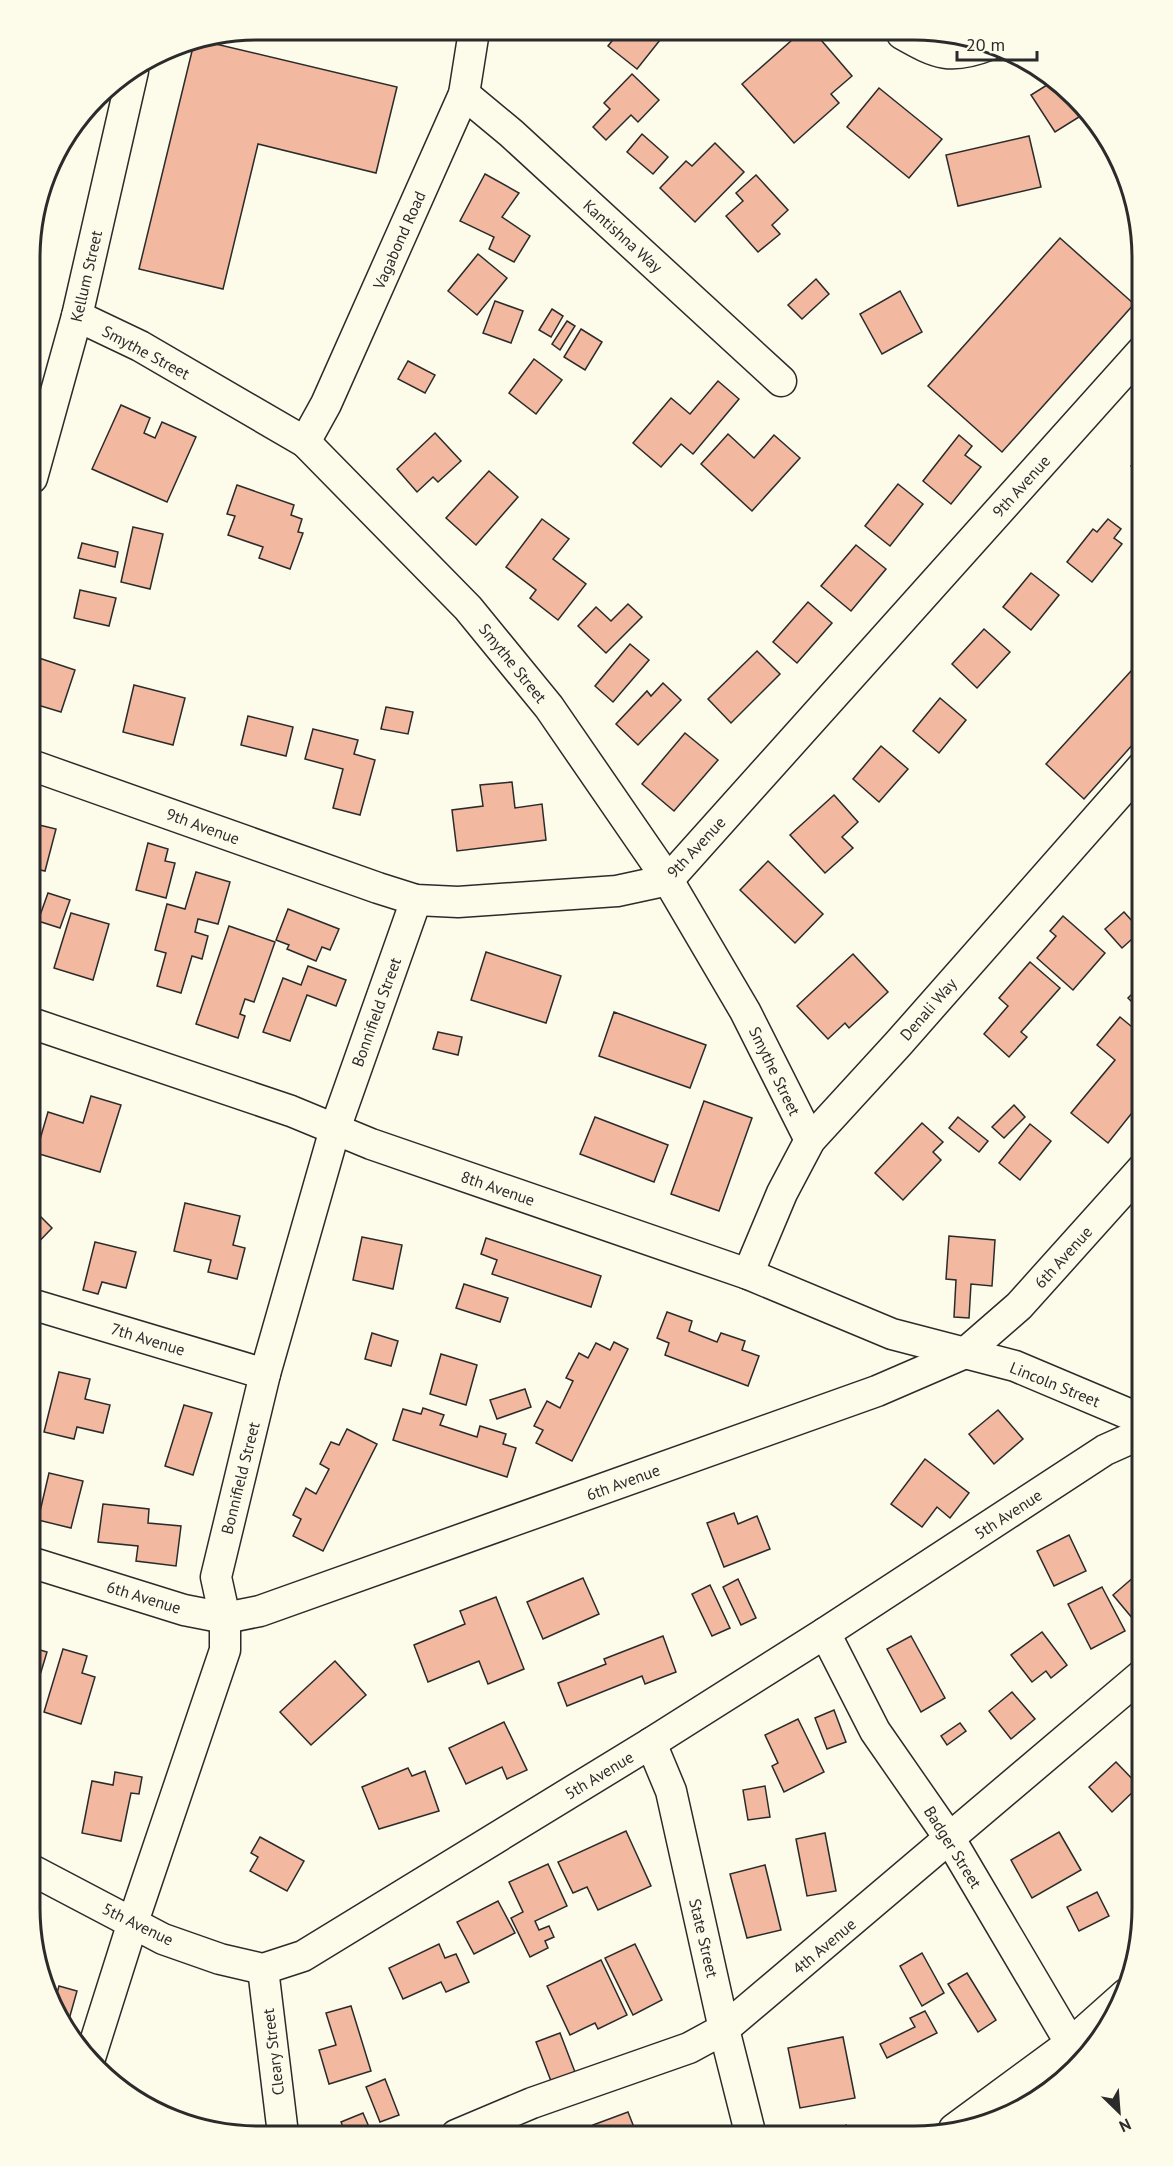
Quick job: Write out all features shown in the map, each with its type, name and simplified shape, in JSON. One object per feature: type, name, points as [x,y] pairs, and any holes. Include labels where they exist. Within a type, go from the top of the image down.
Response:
[{"type":"street","name":"Vagabond Road","points":[[305,442],[326,404],[464,94],[473,40]]},
{"type":"street","points":[[914,40],[943,54],[968,53],[977,50]]},
{"type":"street","name":"Kellum Street","points":[[40,450],[78,316],[130,83]]},
{"type":"street","name":"Kantishna Way","points":[[464,94],[511,133],[781,381]]},
{"type":"street","name":"Smythe Street","points":[[78,316],[140,346],[305,442],[468,608],[549,707],[668,880],[745,1011],[810,1140]]},
{"type":"street","name":"9th Avenue","points":[[40,768],[416,900],[458,902],[617,891],[668,880],[1132,362]]},
{"type":"street","name":"Denali Way","points":[[748,1274],[782,1193],[810,1140],[898,1044],[1132,778]]},
{"type":"street","name":"Bonnifield Street","points":[[93,2049],[133,1922],[225,1650],[225,1618],[216,1577],[265,1374],[335,1129],[416,900]]},
{"type":"street","name":"8th Avenue","points":[[40,1026],[291,1111],[382,1148],[748,1274],[892,1334],[965,1353]]},
{"type":"street","name":"6th Avenue","points":[[40,1565],[184,1610],[225,1618],[260,1611],[877,1391],[965,1353],[1019,1306],[1132,1180]]},
{"type":"street","name":"7th Avenue","points":[[40,1307],[265,1374]]},
{"type":"street","name":"Lincoln Street","points":[[965,1353],[1015,1365],[1132,1415]]},
{"type":"street","name":"5th Avenue","points":[[40,1874],[163,1939],[220,1959],[263,1969],[303,1956],[651,1743],[1106,1450],[1132,1438]]},
{"type":"street","name":"Badger Street","points":[[825,1633],[875,1731],[950,1839],[1076,2052]]},
{"type":"street","name":"4th Avenue","points":[[477,2126],[532,2103],[689,2048],[724,2029],[1132,1683]]},
{"type":"street","name":"State Street","points":[[651,1743],[671,1791],[724,2029],[748,2126]]},
{"type":"street","name":"Cleary Street","points":[[263,1969],[282,2126]]},
{"type":"street","points":[[972,2118],[1076,2052],[1091,2034]]},
{"type":"building","points":[[613,40],[660,40],[637,69],[608,46]]},
{"type":"building","points":[[792,40],[821,40],[852,76],[831,94],[839,103],[794,143],[742,84]]},
{"type":"building","points":[[218,45],[397,87],[376,173],[258,144],[223,289],[139,269],[192,51]]},
{"type":"building","points":[[632,74],[659,100],[638,122],[631,115],[606,140],[593,127],[610,109],[604,103]]},
{"type":"building","points":[[1046,85],[1069,104],[1079,117],[1055,132],[1031,95]]},
{"type":"building","points":[[879,88],[942,139],[909,178],[847,127]]},
{"type":"building","points":[[642,134],[668,157],[653,174],[627,152]]},
{"type":"building","points":[[1029,136],[1041,187],[958,206],[946,155]]},
{"type":"building","points":[[715,143],[744,172],[695,222],[660,188],[686,161],[692,166]]},
{"type":"building","points":[[485,174],[519,193],[502,217],[530,236],[514,262],[489,249],[494,237],[460,221]]},
{"type":"building","points":[[756,175],[788,210],[772,225],[780,234],[758,252],[726,216],[743,201],[736,193]]},
{"type":"building","points":[[1060,238],[1132,302],[1132,306],[1002,452],[928,386]]},
{"type":"building","points":[[478,254],[507,278],[477,315],[448,291]]},
{"type":"building","points":[[816,279],[829,294],[802,319],[788,305]]},
{"type":"building","points":[[900,291],[922,332],[882,354],[860,314]]},
{"type":"building","points":[[495,301],[523,311],[511,343],[483,333]]},
{"type":"building","points":[[552,309],[563,316],[551,337],[539,330]]},
{"type":"building","points":[[567,321],[575,326],[560,350],[552,344]]},
{"type":"building","points":[[581,329],[602,342],[585,370],[564,357]]},
{"type":"building","points":[[534,359],[562,380],[536,414],[509,393]]},
{"type":"building","points":[[408,361],[435,375],[425,393],[398,379]]},
{"type":"building","points":[[718,381],[739,399],[693,454],[681,444],[661,467],[633,443],[671,398],[690,414]]},
{"type":"building","points":[[121,405],[150,418],[144,433],[155,438],[162,422],[196,437],[167,502],[92,469]]},
{"type":"building","points":[[435,433],[461,461],[438,482],[433,477],[417,492],[397,469]]},
{"type":"building","points":[[728,434],[754,458],[774,435],[800,458],[752,511],[701,464]]},
{"type":"building","points":[[959,435],[972,446],[965,455],[981,467],[951,504],[923,481]]},
{"type":"building","points":[[489,471],[518,497],[476,545],[446,518]]},
{"type":"building","points":[[898,484],[923,504],[890,546],[865,526]]},
{"type":"building","points":[[237,485],[294,505],[291,515],[302,519],[298,532],[303,533],[290,569],[259,558],[263,547],[228,535],[235,516],[227,514]]},
{"type":"building","points":[[542,519],[569,539],[553,559],[586,584],[558,620],[530,598],[536,590],[506,567]]},
{"type":"building","points":[[1108,519],[1121,529],[1114,538],[1122,544],[1092,582],[1067,562],[1093,529],[1097,532]]},
{"type":"building","points":[[133,527],[163,534],[150,589],[121,582]]},
{"type":"building","points":[[82,543],[118,552],[115,567],[78,558]]},
{"type":"building","points":[[856,545],[886,569],[851,611],[821,586]]},
{"type":"building","points":[[1031,573],[1059,595],[1031,630],[1003,607]]},
{"type":"building","points":[[80,590],[116,598],[109,626],[74,618]]},
{"type":"building","points":[[808,602],[832,623],[797,663],[773,642]]},
{"type":"building","points":[[628,604],[642,617],[606,653],[578,626],[596,607],[611,621]]},
{"type":"building","points":[[984,629],[1010,652],[977,688],[952,664]]},
{"type":"building","points":[[630,644],[649,660],[613,702],[595,686]]},
{"type":"building","points":[[757,651],[780,674],[731,723],[708,699]]},
{"type":"building","points":[[40,658],[75,670],[61,712],[40,706]]},
{"type":"building","points":[[1132,672],[1132,745],[1084,799],[1046,764]]},
{"type":"building","points":[[663,683],[681,700],[638,745],[616,724],[647,691],[651,696]]},
{"type":"building","points":[[134,685],[185,698],[173,745],[123,732]]},
{"type":"building","points":[[940,698],[966,720],[939,753],[913,731]]},
{"type":"building","points":[[386,707],[413,712],[408,734],[381,729]]},
{"type":"building","points":[[248,716],[293,727],[286,756],[241,745]]},
{"type":"building","points":[[313,729],[358,740],[354,754],[375,760],[360,815],[333,808],[343,769],[305,759]]},
{"type":"building","points":[[685,733],[718,760],[674,811],[642,784]]},
{"type":"building","points":[[881,746],[908,769],[879,802],[853,779]]},
{"type":"building","points":[[512,782],[515,808],[542,804],[546,840],[457,851],[452,810],[483,806],[480,785]]},
{"type":"building","points":[[834,795],[858,822],[842,837],[853,848],[825,873],[790,835]]},
{"type":"building","points":[[40,825],[56,829],[45,871],[40,870]]},
{"type":"building","points":[[148,843],[168,849],[165,861],[175,863],[166,898],[136,890]]},
{"type":"building","points":[[768,861],[823,914],[795,943],[740,890]]},
{"type":"building","points":[[196,872],[230,882],[218,924],[198,919],[195,932],[208,936],[202,959],[192,956],[181,993],[157,986],[166,953],[155,950],[167,904],[185,909]]},
{"type":"building","points":[[48,893],[70,900],[60,928],[40,922]]},
{"type":"building","points":[[288,909],[339,929],[330,950],[322,947],[316,961],[287,949],[289,945],[276,940]]},
{"type":"building","points":[[1124,912],[1132,921],[1132,939],[1122,948],[1105,929]]},
{"type":"building","points":[[71,913],[109,924],[93,980],[54,968]]},
{"type":"building","points":[[1063,916],[1105,953],[1073,990],[1037,958],[1056,936],[1050,931]]},
{"type":"building","points":[[229,926],[275,942],[254,1002],[245,999],[240,1014],[245,1016],[238,1038],[196,1024]]},
{"type":"building","points":[[486,952],[561,976],[546,1023],[471,1000]]},
{"type":"building","points":[[853,954],[888,992],[849,1028],[845,1023],[828,1039],[797,1006]]},
{"type":"building","points":[[1030,962],[1060,988],[1021,1032],[1027,1037],[1009,1057],[984,1034],[1008,1006],[999,998]]},
{"type":"building","points":[[308,966],[346,980],[336,1006],[307,995],[290,1041],[263,1032],[283,978],[301,985]]},
{"type":"building","points":[[614,1012],[706,1045],[690,1088],[599,1056]]},
{"type":"building","points":[[1120,1017],[1132,1027],[1132,1113],[1108,1143],[1071,1113],[1115,1060],[1097,1045]]},
{"type":"building","points":[[438,1032],[462,1037],[458,1055],[433,1049]]},
{"type":"building","points":[[91,1096],[121,1105],[100,1172],[40,1154],[40,1139],[48,1112],[83,1123]]},
{"type":"building","points":[[704,1101],[752,1118],[719,1211],[671,1194]]},
{"type":"building","points":[[1014,1105],[1025,1117],[1004,1138],[992,1127]]},
{"type":"building","points":[[595,1117],[668,1145],[654,1182],[580,1154]]},
{"type":"building","points":[[958,1117],[988,1141],[979,1152],[949,1128]]},
{"type":"building","points":[[922,1123],[943,1142],[933,1152],[941,1160],[903,1200],[875,1173]]},
{"type":"building","points":[[1030,1124],[1051,1141],[1020,1180],[999,1163]]},
{"type":"building","points":[[185,1203],[240,1216],[233,1245],[245,1248],[237,1279],[208,1272],[211,1260],[174,1251]]},
{"type":"building","points":[[40,1216],[52,1228],[40,1241]]},
{"type":"building","points":[[949,1236],[995,1240],[992,1286],[971,1284],[969,1318],[954,1317],[956,1280],[946,1279]]},
{"type":"building","points":[[362,1237],[402,1245],[393,1289],[353,1280]]},
{"type":"building","points":[[486,1238],[601,1276],[591,1307],[492,1274],[497,1260],[481,1254]]},
{"type":"building","points":[[95,1242],[136,1252],[126,1288],[102,1282],[98,1294],[83,1290]]},
{"type":"building","points":[[464,1284],[508,1298],[500,1322],[456,1308]]},
{"type":"building","points":[[667,1312],[692,1321],[689,1331],[717,1342],[721,1333],[745,1341],[742,1350],[759,1356],[748,1386],[665,1355],[669,1343],[657,1338]]},
{"type":"building","points":[[372,1333],[398,1341],[391,1366],[365,1359]]},
{"type":"building","points":[[614,1342],[628,1349],[572,1461],[536,1443],[543,1430],[534,1426],[547,1401],[560,1408],[573,1381],[566,1378],[579,1353],[588,1358],[596,1343],[610,1350]]},
{"type":"building","points":[[441,1354],[477,1365],[466,1405],[430,1394]]},
{"type":"building","points":[[59,1372],[90,1379],[85,1399],[110,1405],[103,1433],[77,1427],[74,1439],[44,1432]]},
{"type":"building","points":[[525,1389],[531,1407],[497,1419],[490,1400]]},
{"type":"building","points":[[184,1405],[212,1413],[193,1475],[165,1466]]},
{"type":"building","points":[[423,1408],[444,1415],[440,1425],[477,1437],[480,1426],[506,1434],[503,1444],[516,1448],[507,1477],[393,1440],[403,1409],[421,1414]]},
{"type":"building","points":[[998,1410],[1023,1439],[994,1464],[969,1434]]},
{"type":"building","points":[[347,1429],[377,1444],[323,1551],[293,1536],[301,1519],[293,1515],[306,1488],[316,1494],[329,1469],[320,1464],[331,1442],[339,1445]]},
{"type":"building","points":[[925,1459],[969,1493],[950,1518],[937,1507],[922,1527],[891,1504]]},
{"type":"building","points":[[49,1473],[83,1481],[71,1528],[40,1520]]},
{"type":"building","points":[[103,1504],[149,1509],[148,1523],[181,1526],[176,1566],[136,1561],[138,1546],[98,1542]]},
{"type":"building","points":[[734,1513],[738,1524],[757,1516],[770,1549],[724,1567],[707,1523]]},
{"type":"building","points":[[1069,1535],[1086,1571],[1054,1586],[1037,1551]]},
{"type":"building","points":[[583,1578],[599,1614],[543,1639],[527,1602]]},
{"type":"building","points":[[738,1579],[756,1618],[741,1625],[723,1587]]},
{"type":"building","points":[[1132,1579],[1132,1618],[1113,1595]]},
{"type":"building","points":[[710,1585],[730,1628],[712,1636],[692,1594]]},
{"type":"building","points":[[1102,1587],[1125,1631],[1091,1649],[1068,1604]]},
{"type":"building","points":[[496,1597],[524,1669],[488,1684],[479,1661],[428,1682],[414,1645],[465,1624],[460,1611]]},
{"type":"building","points":[[1042,1632],[1067,1665],[1051,1678],[1046,1671],[1032,1682],[1011,1655]]},
{"type":"building","points":[[663,1636],[676,1672],[645,1684],[642,1676],[567,1706],[558,1683],[606,1664],[604,1659]]},
{"type":"building","points":[[911,1636],[945,1698],[921,1712],[887,1649]]},
{"type":"building","points":[[63,1649],[87,1656],[82,1673],[95,1677],[81,1724],[44,1712]]},
{"type":"building","points":[[40,1650],[47,1652],[40,1675]]},
{"type":"building","points":[[335,1661],[366,1695],[311,1745],[280,1712]]},
{"type":"building","points":[[1012,1692],[1035,1719],[1011,1739],[989,1711]]},
{"type":"building","points":[[834,1710],[846,1742],[827,1749],[815,1718]]},
{"type":"building","points":[[798,1719],[824,1772],[784,1792],[772,1766],[778,1763],[765,1735]]},
{"type":"building","points":[[504,1722],[527,1770],[507,1779],[502,1767],[466,1784],[449,1748]]},
{"type":"building","points":[[960,1723],[966,1731],[947,1745],[941,1736]]},
{"type":"building","points":[[1116,1762],[1132,1779],[1132,1793],[1112,1812],[1089,1787]]},
{"type":"building","points":[[408,1768],[412,1776],[425,1771],[439,1811],[379,1829],[362,1787]]},
{"type":"building","points":[[115,1772],[142,1777],[139,1794],[131,1793],[121,1841],[82,1833],[92,1781],[113,1785]]},
{"type":"building","points":[[765,1786],[770,1817],[748,1820],[743,1790]]},
{"type":"building","points":[[626,1831],[651,1886],[598,1910],[587,1887],[573,1893],[558,1862]]},
{"type":"building","points":[[1059,1832],[1081,1870],[1032,1898],[1011,1860]]},
{"type":"building","points":[[825,1833],[836,1891],[807,1896],[796,1839]]},
{"type":"building","points":[[260,1837],[304,1861],[287,1891],[250,1871],[258,1857],[251,1853]]},
{"type":"building","points":[[548,1864],[567,1906],[535,1921],[539,1930],[549,1926],[554,1937],[545,1941],[548,1948],[530,1957],[511,1918],[523,1912],[509,1882]]},
{"type":"building","points":[[765,1865],[781,1930],[747,1938],[730,1874]]},
{"type":"building","points":[[1097,1892],[1109,1916],[1079,1931],[1067,1907]]},
{"type":"building","points":[[498,1901],[515,1933],[474,1954],[457,1922]]},
{"type":"building","points":[[439,1944],[445,1958],[456,1954],[469,1982],[446,1992],[441,1982],[403,1999],[389,1968]]},
{"type":"building","points":[[635,1944],[662,2000],[633,2015],[605,1958]]},
{"type":"building","points":[[922,1953],[944,1993],[922,2006],[900,1966]]},
{"type":"building","points":[[601,1960],[627,2015],[598,2029],[595,2023],[570,2035],[547,1986]]},
{"type":"building","points":[[967,1973],[996,2020],[978,2032],[948,1984]]},
{"type":"building","points":[[59,1986],[77,1991],[70,2016],[63,2004],[57,1992]]},
{"type":"building","points":[[351,2006],[371,2071],[329,2084],[319,2050],[336,2045],[326,2013]]},
{"type":"building","points":[[925,2011],[937,2033],[887,2058],[880,2044],[915,2027],[910,2018]]},
{"type":"building","points":[[560,2033],[575,2072],[551,2081],[536,2042]]},
{"type":"building","points":[[843,2037],[855,2098],[800,2108],[788,2048]]},
{"type":"building","points":[[385,2079],[399,2115],[380,2122],[366,2087]]},
{"type":"building","points":[[628,2112],[633,2126],[593,2126]]},
{"type":"building","points":[[363,2113],[369,2126],[343,2126],[341,2122]]}]
